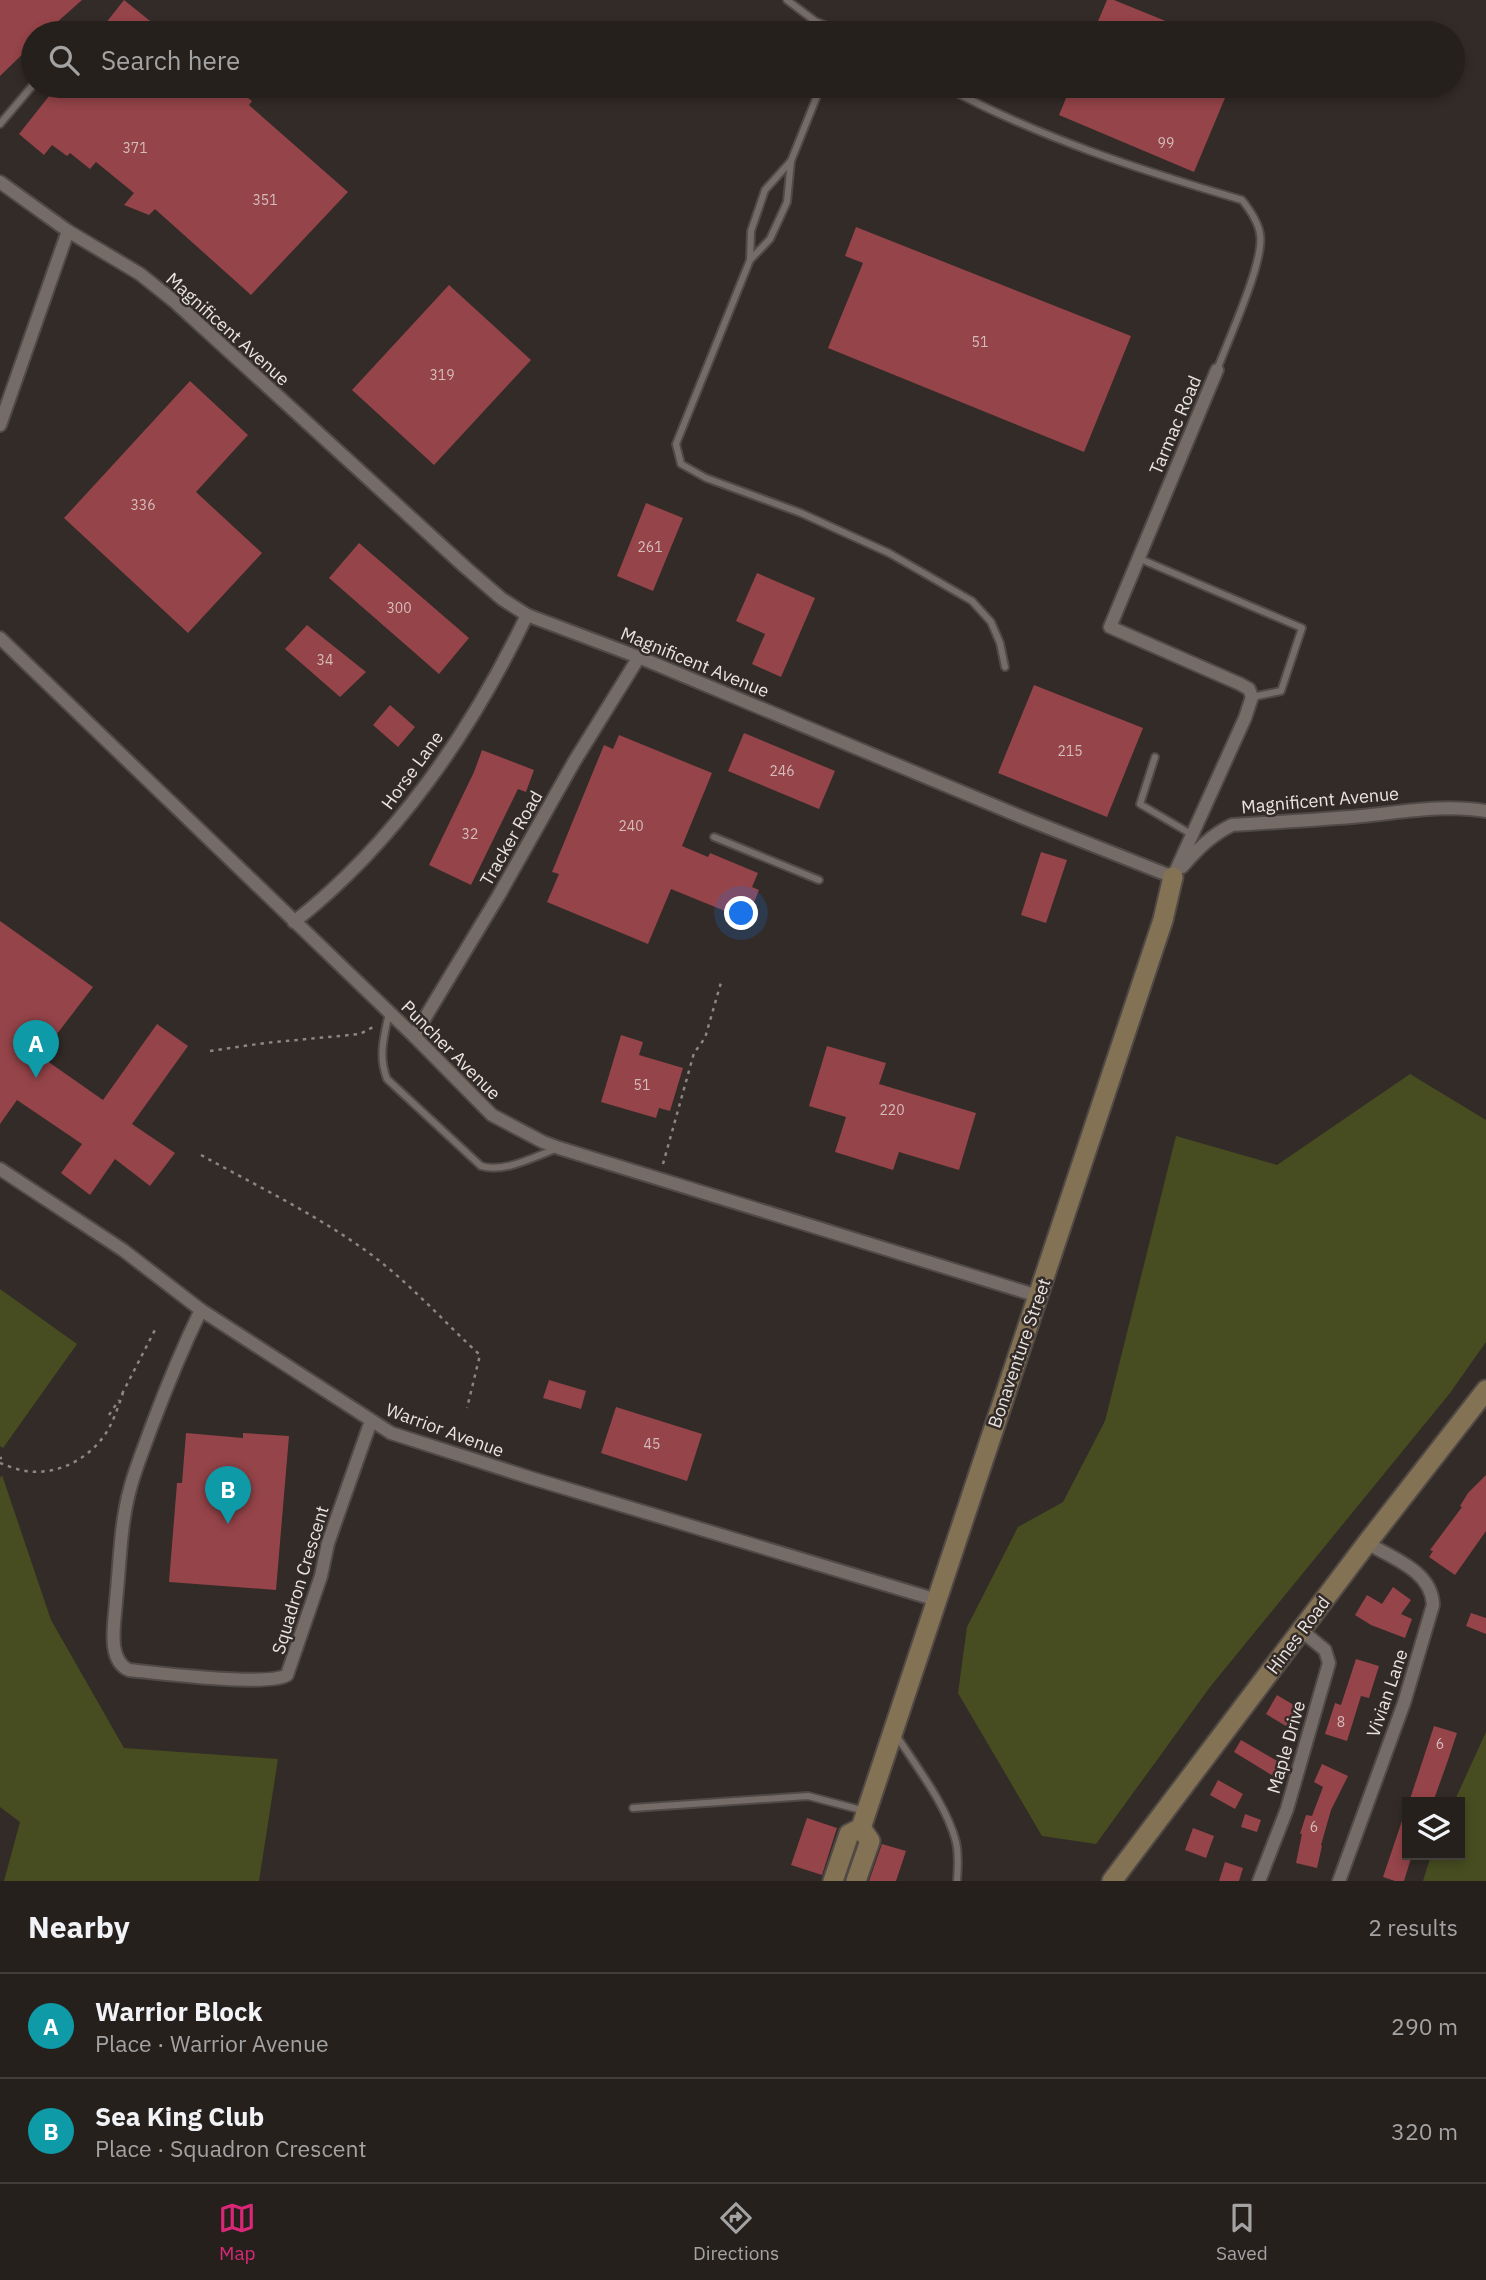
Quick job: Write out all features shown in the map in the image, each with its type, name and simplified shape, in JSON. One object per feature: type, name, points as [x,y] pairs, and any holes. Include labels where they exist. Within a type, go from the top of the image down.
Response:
[{"type":"street","name":"Magnificent Avenue","points":[[0,182],[68,231],[139,274],[175,302],[464,567],[502,599],[527,615],[639,657],[1024,818],[1173,877],[1203,843],[1232,825],[1363,816],[1413,809],[1486,811]]},
{"type":"street","points":[[0,425],[68,231]]},
{"type":"street","name":"Tarmac Road","points":[[1217,370],[1110,627],[1240,684],[1249,689],[1252,697]]},
{"type":"street","name":"Horse Lane","points":[[294,922],[314,906],[384,835],[429,779],[491,685],[527,615]]},
{"type":"street","name":"Puncher Avenue","points":[[0,638],[414,1036],[492,1115],[543,1142],[1038,1296]]},
{"type":"street","name":"Tracker Road","points":[[414,1036],[499,895],[574,762],[639,657]]},
{"type":"street","points":[[1173,877],[1252,697]]},
{"type":"street","name":"Bonaventure Street","points":[[833,1881],[849,1834],[864,1820],[1163,920],[1173,877]]},
{"type":"street","name":"Warrior Avenue","points":[[0,1169],[123,1250],[201,1310],[391,1433],[531,1479],[937,1600]]},
{"type":"street","name":"Squadron Crescent","points":[[201,1310],[179,1354],[130,1489],[115,1615],[115,1651],[123,1668],[267,1681],[281,1679],[287,1675],[370,1421]]},
{"type":"street","name":"Hines Road","points":[[1112,1881],[1486,1390]]},
{"type":"street","name":"Vivian Lane","points":[[1339,1881],[1404,1703],[1433,1605],[1430,1589],[1421,1575],[1367,1543]]},
{"type":"street","name":"Maple Drive","points":[[1259,1881],[1287,1809],[1329,1663],[1325,1650],[1302,1631]]},
{"type":"street","name":"Bonaventure Street","points":[[856,1881],[870,1841],[864,1820]]},
{"type":"lane","points":[[787,0],[815,21]]},
{"type":"lane","points":[[0,124],[22,98]]},
{"type":"lane","points":[[750,260],[770,239],[787,202],[791,160],[816,98]]},
{"type":"lane","name":"Tarmac Road","points":[[970,98],[1053,136],[1164,177],[1242,201],[1250,209],[1260,233],[1260,258],[1217,370]]},
{"type":"lane","points":[[791,160],[765,190],[751,231],[750,260],[676,444],[681,464],[706,478],[801,513],[889,552],[972,601],[991,622],[1000,643],[1005,667]]},
{"type":"lane","points":[[1138,558],[1302,628],[1281,691],[1252,697]]},
{"type":"lane","points":[[1155,757],[1140,804],[1191,834]]},
{"type":"lane","points":[[714,837],[819,880]]},
{"type":"lane","points":[[389,1013],[381,1052],[387,1079],[481,1166],[491,1169],[507,1166],[559,1147]]},
{"type":"lane","points":[[894,1730],[944,1813],[956,1842],[957,1881]]},
{"type":"lane","points":[[632,1808],[808,1796],[864,1820]]},
{"type":"path","points":[[659,1178],[694,1053],[705,1038],[722,979]]},
{"type":"path","points":[[210,1051],[360,1034],[389,1013]]},
{"type":"path","points":[[201,1155],[332,1228],[410,1285],[437,1315],[480,1355],[467,1408]]},
{"type":"path","points":[[1,1460],[27,1471],[51,1471],[72,1465],[92,1449],[108,1430],[123,1393],[157,1326]]},
{"type":"path","points":[[109,1415],[123,1393]]},
{"type":"green space","points":[[1410,1074],[1486,1120],[1486,1342],[1450,1393],[1210,1687],[1096,1844],[1042,1836],[958,1693],[967,1627],[1018,1527],[1063,1502],[1105,1421],[1176,1136],[1277,1165]]},
{"type":"green space","points":[[0,1289],[77,1344],[3,1448],[0,1446]]},
{"type":"green space","points":[[2,1475],[51,1620],[124,1748],[278,1759],[259,1881],[4,1881],[20,1822],[0,1807]]},
{"type":"green space","points":[[1486,1732],[1486,1881],[1423,1881],[1429,1860],[1465,1860],[1465,1797],[1456,1797]]},
{"type":"building","points":[[0,0],[82,0],[58,21],[21,21],[21,56],[0,76]]},
{"type":"building","points":[[124,0],[150,21],[107,21]]},
{"type":"building","points":[[1107,0],[1114,0],[1166,21],[1098,21]]},
{"type":"building","points":[[48,98],[248,98],[252,101],[249,105],[348,192],[251,295],[155,209],[149,215],[124,205],[134,193],[96,162],[90,169],[70,153],[67,156],[52,145],[44,155],[19,134]]},
{"type":"building","points":[[1066,98],[1225,98],[1194,172],[1059,115]]},
{"type":"building","points":[[856,227],[1131,336],[1084,452],[828,348],[863,263],[845,256]]},
{"type":"building","points":[[449,285],[531,360],[434,465],[352,390]]},
{"type":"building","points":[[190,381],[248,435],[196,492],[262,553],[188,633],[64,518]]},
{"type":"building","points":[[646,503],[683,518],[653,591],[617,576]]},
{"type":"building","points":[[359,543],[469,638],[439,674],[329,578]]},
{"type":"building","points":[[757,573],[815,598],[781,677],[752,664],[765,634],[736,621]]},
{"type":"building","points":[[307,625],[366,672],[340,697],[285,649]]},
{"type":"building","points":[[1034,685],[1143,728],[1107,817],[998,773]]},
{"type":"building","points":[[390,705],[415,727],[398,747],[373,725]]},
{"type":"building","points":[[744,733],[835,771],[819,809],[728,771]]},
{"type":"building","points":[[619,735],[712,773],[682,846],[708,857],[710,853],[758,873],[752,887],[759,890],[747,920],[671,889],[648,944],[547,902],[559,874],[552,872],[604,745],[613,749]]},
{"type":"building","points":[[482,750],[534,770],[526,792],[518,789],[471,885],[429,865]]},
{"type":"building","points":[[1041,852],[1067,860],[1046,923],[1021,915]]},
{"type":"building","points":[[0,921],[93,987],[40,1056],[103,1100],[157,1024],[188,1046],[132,1124],[175,1153],[150,1186],[115,1159],[90,1195],[61,1173],[82,1144],[17,1100],[0,1124]]},
{"type":"building","points":[[621,1035],[643,1042],[639,1055],[683,1068],[670,1111],[659,1108],[656,1118],[601,1102]]},
{"type":"building","points":[[827,1046],[886,1063],[879,1084],[976,1113],[959,1170],[899,1152],[893,1170],[835,1152],[846,1117],[809,1106]]},
{"type":"building","points":[[549,1380],[586,1391],[581,1409],[543,1398]]},
{"type":"building","points":[[616,1407],[702,1434],[687,1481],[601,1453]]},
{"type":"building","points":[[186,1433],[243,1438],[243,1433],[289,1436],[276,1590],[169,1582],[177,1483],[182,1483]]},
{"type":"building","points":[[1486,1475],[1486,1531],[1455,1575],[1429,1557],[1433,1551],[1430,1550],[1462,1507],[1460,1506],[1468,1493]]},
{"type":"building","points":[[1393,1587],[1411,1600],[1401,1614],[1412,1619],[1405,1638],[1371,1625],[1355,1615],[1367,1595],[1382,1604]]},
{"type":"building","points":[[1471,1613],[1486,1618],[1486,1634],[1466,1626]]},
{"type":"building","points":[[1356,1659],[1379,1666],[1369,1698],[1361,1696],[1347,1741],[1325,1734],[1335,1703],[1341,1705]]},
{"type":"building","points":[[1277,1695],[1297,1707],[1286,1726],[1266,1714]]},
{"type":"building","points":[[1434,1726],[1457,1733],[1435,1797],[1411,1797]]},
{"type":"building","points":[[1241,1740],[1284,1765],[1278,1779],[1234,1752]]},
{"type":"building","points":[[1322,1764],[1348,1776],[1331,1810],[1317,1868],[1296,1863],[1306,1815],[1312,1816],[1323,1787],[1314,1782]]},
{"type":"building","points":[[1218,1780],[1243,1794],[1235,1809],[1210,1795]]},
{"type":"building","points":[[1245,1814],[1261,1820],[1257,1832],[1241,1827]]},
{"type":"building","points":[[807,1818],[837,1828],[822,1875],[791,1865]]},
{"type":"building","points":[[1402,1821],[1402,1860],[1410,1860],[1404,1881],[1383,1877]]},
{"type":"building","points":[[1193,1828],[1214,1836],[1206,1858],[1185,1850]]},
{"type":"building","points":[[882,1844],[906,1851],[896,1881],[869,1881]]},
{"type":"building","points":[[1225,1862],[1243,1868],[1239,1881],[1219,1881]]},
{"type":"place","name":"Warrior Block","points":[[36,1078]]},
{"type":"place","name":"Sea King Club","points":[[228,1524]]}]
